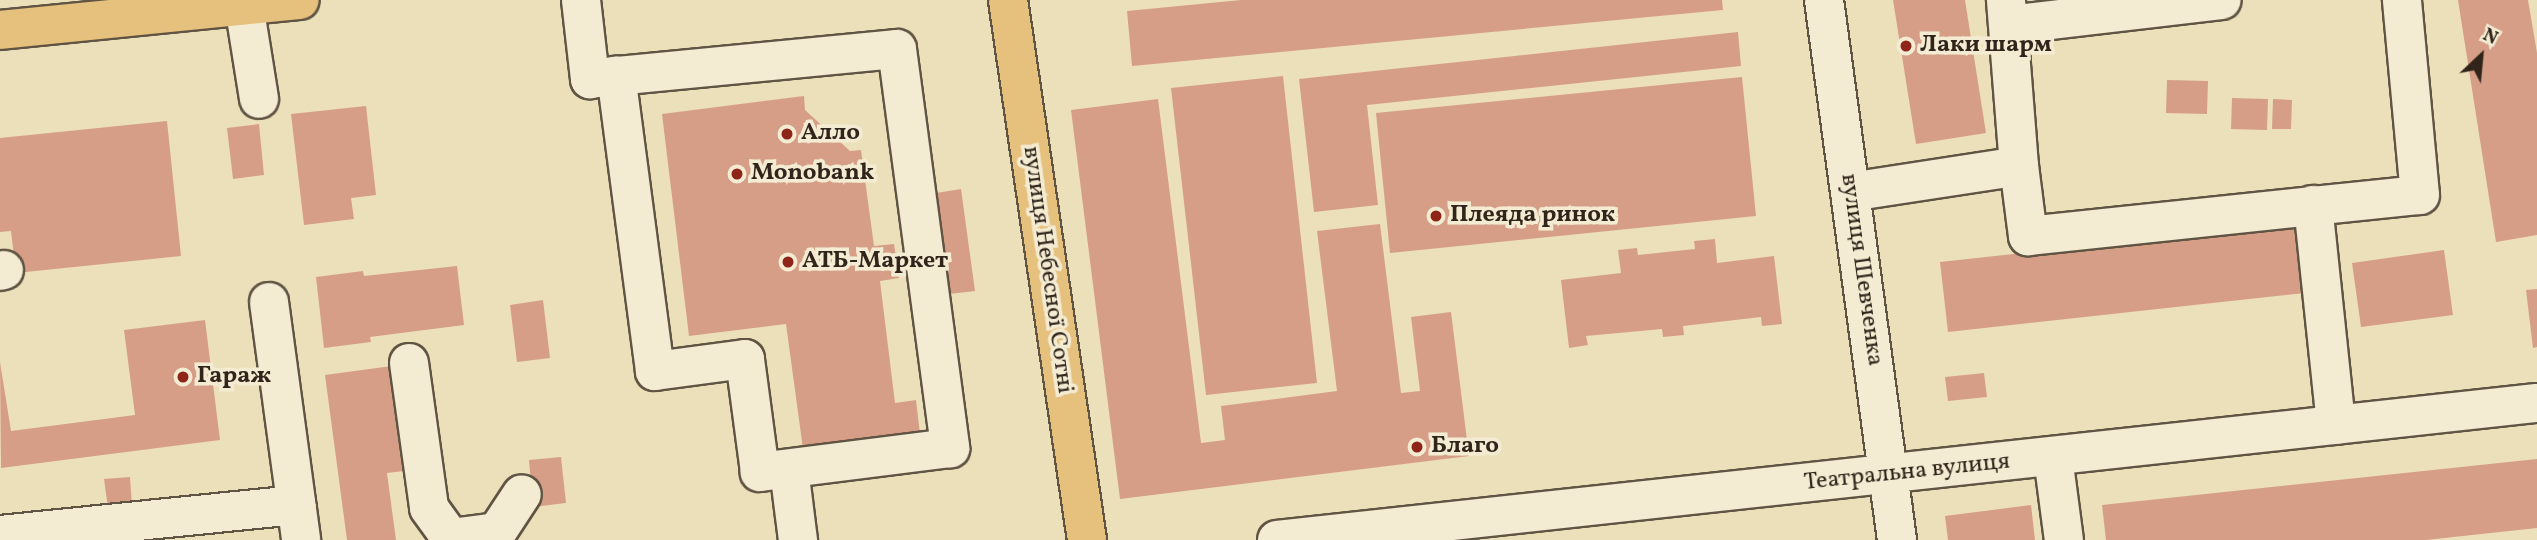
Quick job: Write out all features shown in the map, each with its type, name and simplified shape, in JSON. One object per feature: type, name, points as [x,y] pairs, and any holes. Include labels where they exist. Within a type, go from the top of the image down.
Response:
[{"type":"main road","points":[[0,30],[73,11],[244,5],[300,0]]},
{"type":"main road","name":"вулиця Небесної Сотні","points":[[1008,0],[1087,540]]},
{"type":"street","points":[[581,0],[590,79],[616,76],[897,49],[950,448],[760,472],[745,359],[655,371],[616,76]]},
{"type":"street","name":"вулиця Шевченка","points":[[1824,0],[1897,540]]},
{"type":"street","points":[[2222,0],[2008,13],[2019,166],[2028,236],[2420,194],[2402,0]]},
{"type":"street","points":[[244,5],[259,99]]},
{"type":"street","points":[[1850,192],[2019,166]]},
{"type":"street","points":[[2313,205],[2336,425]]},
{"type":"street","points":[[0,535],[298,523],[269,302]]},
{"type":"street","points":[[409,363],[429,508],[451,539],[497,532],[522,494]]},
{"type":"street","name":"Театральна вулиця","points":[[1278,540],[2537,403]]},
{"type":"street","points":[[2053,457],[2064,540]]},
{"type":"street","points":[[789,469],[798,540]]},
{"type":"building","points":[[1241,0],[1722,0],[1723,10],[1132,66],[1127,11]]},
{"type":"building","points":[[1893,0],[1965,0],[1986,133],[1916,144]]},
{"type":"building","points":[[2458,0],[2528,0],[2537,53],[2537,235],[2496,242]]},
{"type":"building","points":[[1738,32],[1741,66],[1367,105],[1378,205],[1314,212],[1299,79]]},
{"type":"building","points":[[1283,76],[1317,383],[1206,395],[1171,88]]},
{"type":"building","points":[[1742,77],[1756,216],[1390,253],[1376,113]]},
{"type":"building","points":[[2167,80],[2208,81],[2207,114],[2166,113]]},
{"type":"building","name":"АТБ-Маркет","points":[[804,96],[805,110],[850,151],[861,150],[874,246],[894,244],[899,278],[880,281],[895,403],[916,400],[920,434],[803,449],[786,324],[689,336],[662,114]]},
{"type":"building","points":[[2232,98],[2268,99],[2267,130],[2231,129]]},
{"type":"building","points":[[1158,99],[1201,443],[1225,440],[1221,406],[1337,391],[1317,231],[1380,224],[1401,393],[1420,391],[1411,317],[1451,312],[1469,456],[1120,499],[1071,110]]},
{"type":"building","points":[[2273,99],[2292,100],[2291,129],[2272,129]]},
{"type":"building","points":[[366,106],[376,195],[351,198],[354,219],[304,225],[291,114]]},
{"type":"building","points":[[167,121],[181,256],[16,273],[11,231],[0,232],[0,138]]},
{"type":"building","points":[[259,124],[264,175],[233,179],[227,128]]},
{"type":"building","points":[[961,189],[975,291],[949,294],[936,193]]},
{"type":"building","points":[[2297,223],[2305,293],[1948,332],[1940,262]]},
{"type":"building","points":[[1715,239],[1717,263],[1774,256],[1782,324],[1762,326],[1761,317],[1683,326],[1684,335],[1663,337],[1662,329],[1586,336],[1588,345],[1569,348],[1561,280],[1621,273],[1618,250],[1637,248],[1638,255],[1695,249],[1694,241]]},
{"type":"building","points":[[2444,250],[2453,315],[2361,327],[2352,263]]},
{"type":"building","points":[[457,266],[464,325],[370,337],[371,342],[324,348],[316,277],[363,271],[364,276]]},
{"type":"building","points":[[2537,289],[2537,347],[2533,348],[2526,290]]},
{"type":"building","points":[[543,300],[550,358],[517,362],[510,305]]},
{"type":"building","points":[[205,320],[220,440],[1,468],[0,362],[11,431],[135,415],[124,330]]},
{"type":"building","points":[[399,365],[413,470],[387,473],[396,540],[347,540],[325,375]]},
{"type":"building","points":[[1984,373],[1987,397],[1948,401],[1945,377]]},
{"type":"building","points":[[561,457],[566,503],[533,507],[529,460]]},
{"type":"building","points":[[2537,459],[2537,528],[2426,540],[2106,540],[2102,505]]},
{"type":"building","points":[[130,477],[132,506],[108,508],[104,479]]},
{"type":"building","points":[[2031,505],[2035,540],[1948,540],[1945,516]]},
{"type":"place","name":"Лаки шарм","points":[[1906,46]]},
{"type":"place","name":"Алло","points":[[787,134]]},
{"type":"place","name":"Monobank","points":[[737,174]]},
{"type":"place","name":"Плеяда ринок","points":[[1436,216]]},
{"type":"place","name":"АТБ-Маркет","points":[[788,262]]},
{"type":"place","name":"Гараж","points":[[183,377]]},
{"type":"place","name":"Благо","points":[[1417,447]]}]
